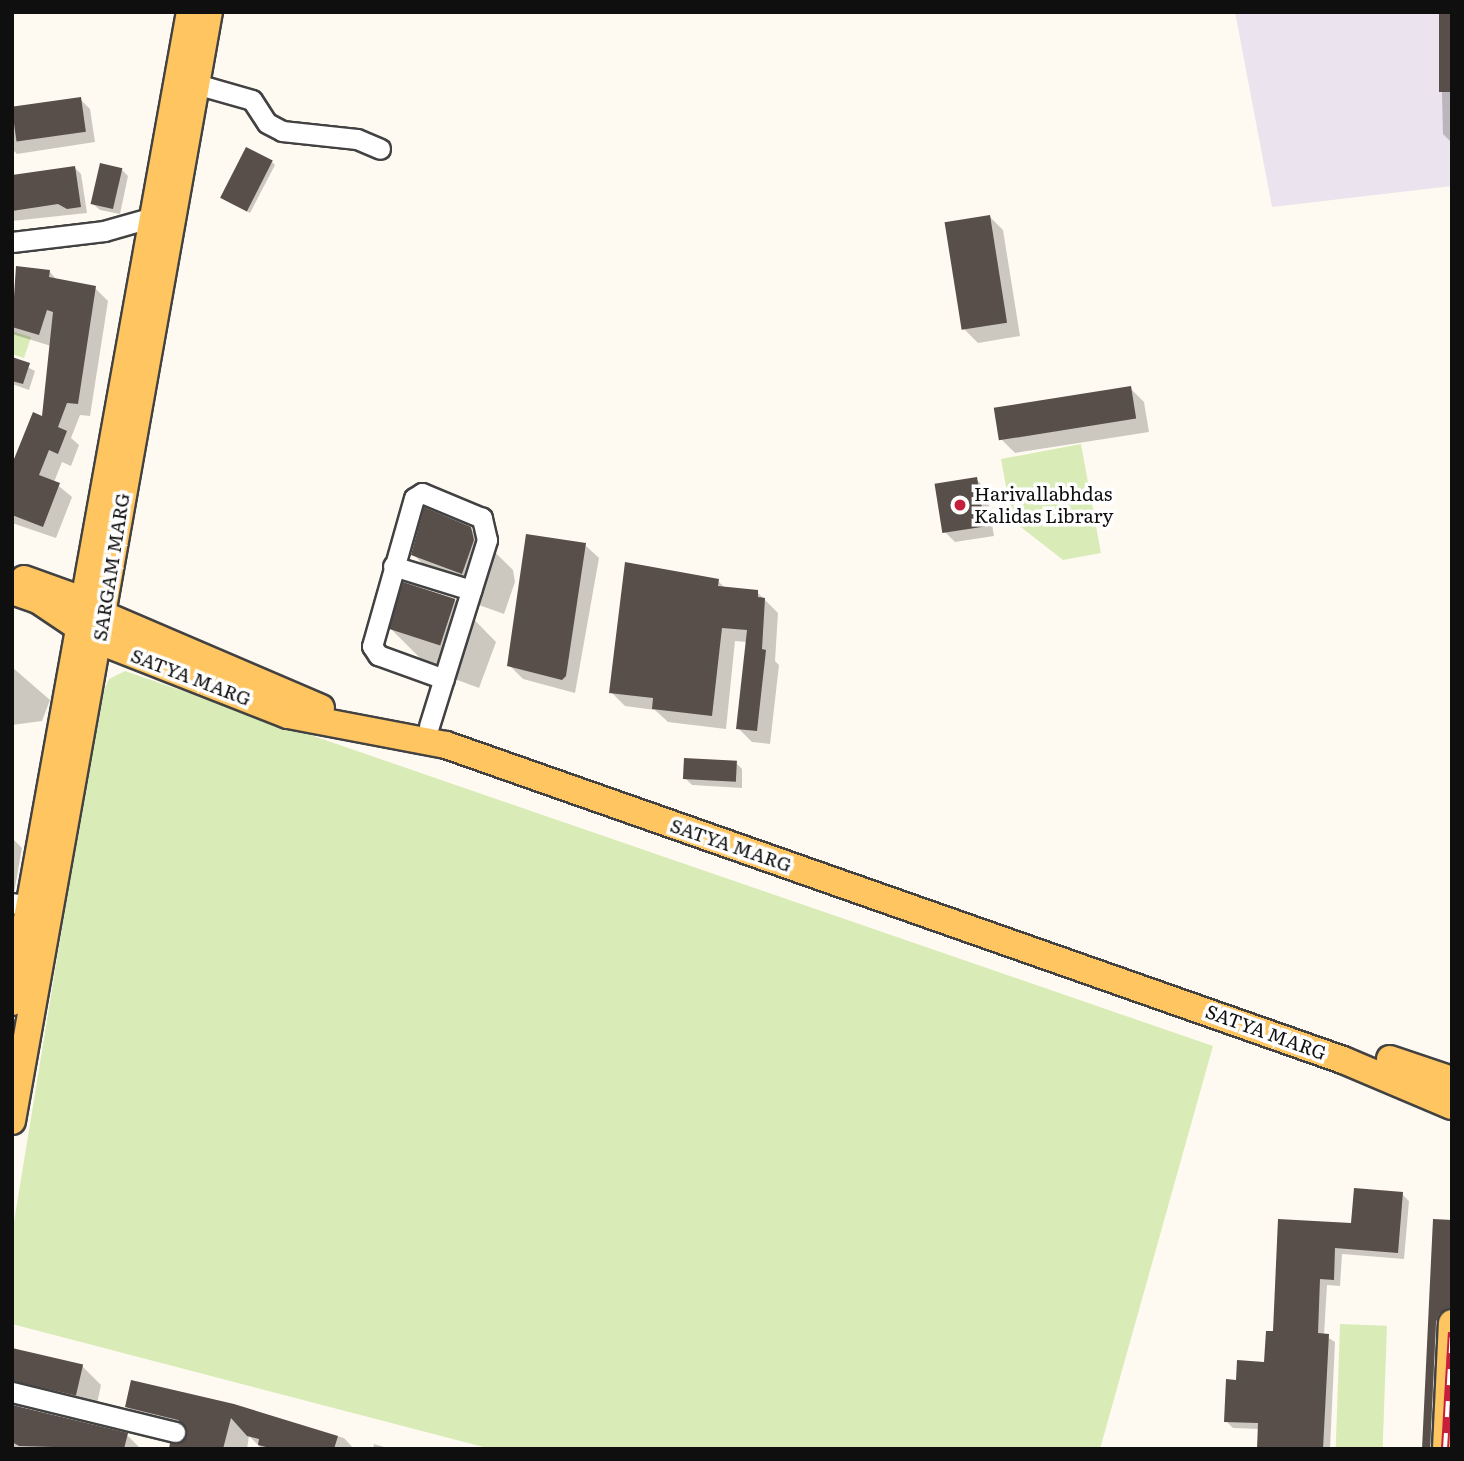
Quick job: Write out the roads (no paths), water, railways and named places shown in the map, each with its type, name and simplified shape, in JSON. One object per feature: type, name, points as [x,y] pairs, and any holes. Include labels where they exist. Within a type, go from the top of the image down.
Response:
[{"type":"main road","name":"SARGAM MARG","points":[[12,1121],[92,621],[149,218],[190,12]]},
{"type":"main road","name":"SARGAM MARG","points":[[12,1002],[21,905],[92,621],[209,12]]},
{"type":"main road","name":"SATYA MARG","points":[[12,575],[92,621],[288,715],[446,745],[553,775],[1452,1080]]},
{"type":"main road","name":"SATYA MARG","points":[[12,591],[313,706],[458,732],[553,775],[1241,1023],[1414,1087],[1452,1106]]},
{"type":"main road","points":[[1446,1449],[1452,1323]]},
{"type":"street","points":[[195,84],[252,100],[267,124],[282,131],[357,139],[380,149]]},
{"type":"street","points":[[12,242],[104,230],[149,218]]},
{"type":"street","points":[[429,726],[487,540],[482,518],[422,493],[414,498],[372,646],[378,654],[443,679]]},
{"type":"street","points":[[393,566],[471,590]]},
{"type":"street","points":[[12,1392],[175,1433]]},
{"type":"railway","points":[[1445,1449],[1452,1332]]},
{"type":"place","name":"Harivallabhdas Kalidas Library","points":[[960,505]]}]
